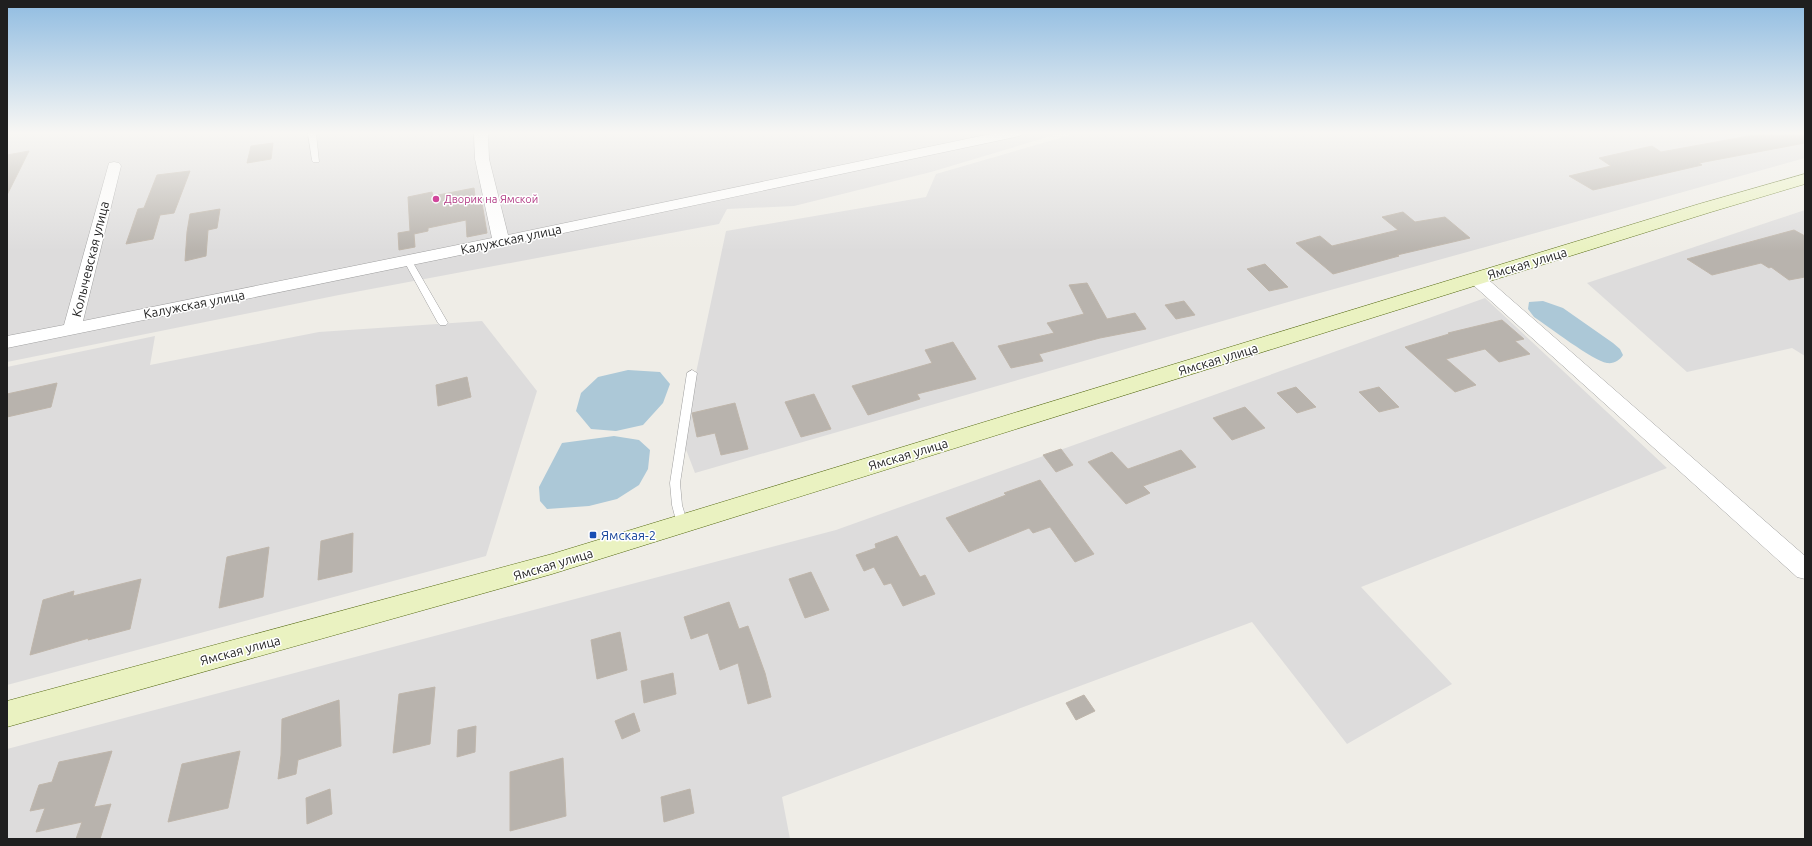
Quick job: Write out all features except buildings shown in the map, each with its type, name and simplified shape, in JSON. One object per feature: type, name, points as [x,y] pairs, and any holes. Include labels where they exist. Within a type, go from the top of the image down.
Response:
[{"type":"main road","name":"Ямская улица","points":[[7,714],[514,575],[682,525],[1805,179]]},
{"type":"street","name":"Колычевская улица","points":[[72,329],[112,172]]},
{"type":"street","points":[[485,172],[501,241]]},
{"type":"street","name":"Калужская улица","points":[[7,342],[408,261],[827,172]]},
{"type":"street","points":[[1477,279],[1805,570]]},
{"type":"lane","points":[[408,261],[443,323]]},
{"type":"lane","points":[[682,525],[676,505],[675,483],[692,373]]},
{"type":"shaded area","points":[[7,172],[929,172],[794,206],[727,209],[719,224],[339,295],[7,362]]},
{"type":"shaded area","points":[[941,172],[1753,172],[1309,296],[695,473],[682,439],[726,231],[926,197],[936,174]]},
{"type":"shaded area","points":[[1805,210],[1805,356],[1792,348],[1687,372],[1587,283]]},
{"type":"shaded area","points":[[1485,298],[1667,468],[1361,587],[1452,684],[1347,744],[1252,622],[782,797],[790,839],[7,839],[7,749],[836,530]]},
{"type":"shaded area","points":[[482,321],[537,391],[486,556],[7,685],[7,367],[155,336],[150,365],[319,332]]},
{"type":"water","points":[[1543,301],[1563,308],[1613,343],[1620,349],[1623,355],[1612,363],[1607,363],[1600,361],[1570,343],[1534,317],[1528,309],[1529,302]]},
{"type":"water","points":[[628,370],[660,372],[670,384],[663,403],[643,425],[616,431],[591,429],[576,411],[581,393],[598,377]]},
{"type":"water","points":[[614,436],[639,440],[650,450],[648,469],[639,485],[617,499],[589,506],[547,509],[540,501],[539,487],[562,443]]},
{"type":"place","name":"Дворик на Ямской","points":[[436,199]]},
{"type":"place","name":"Ямская-2","points":[[593,535]]}]
